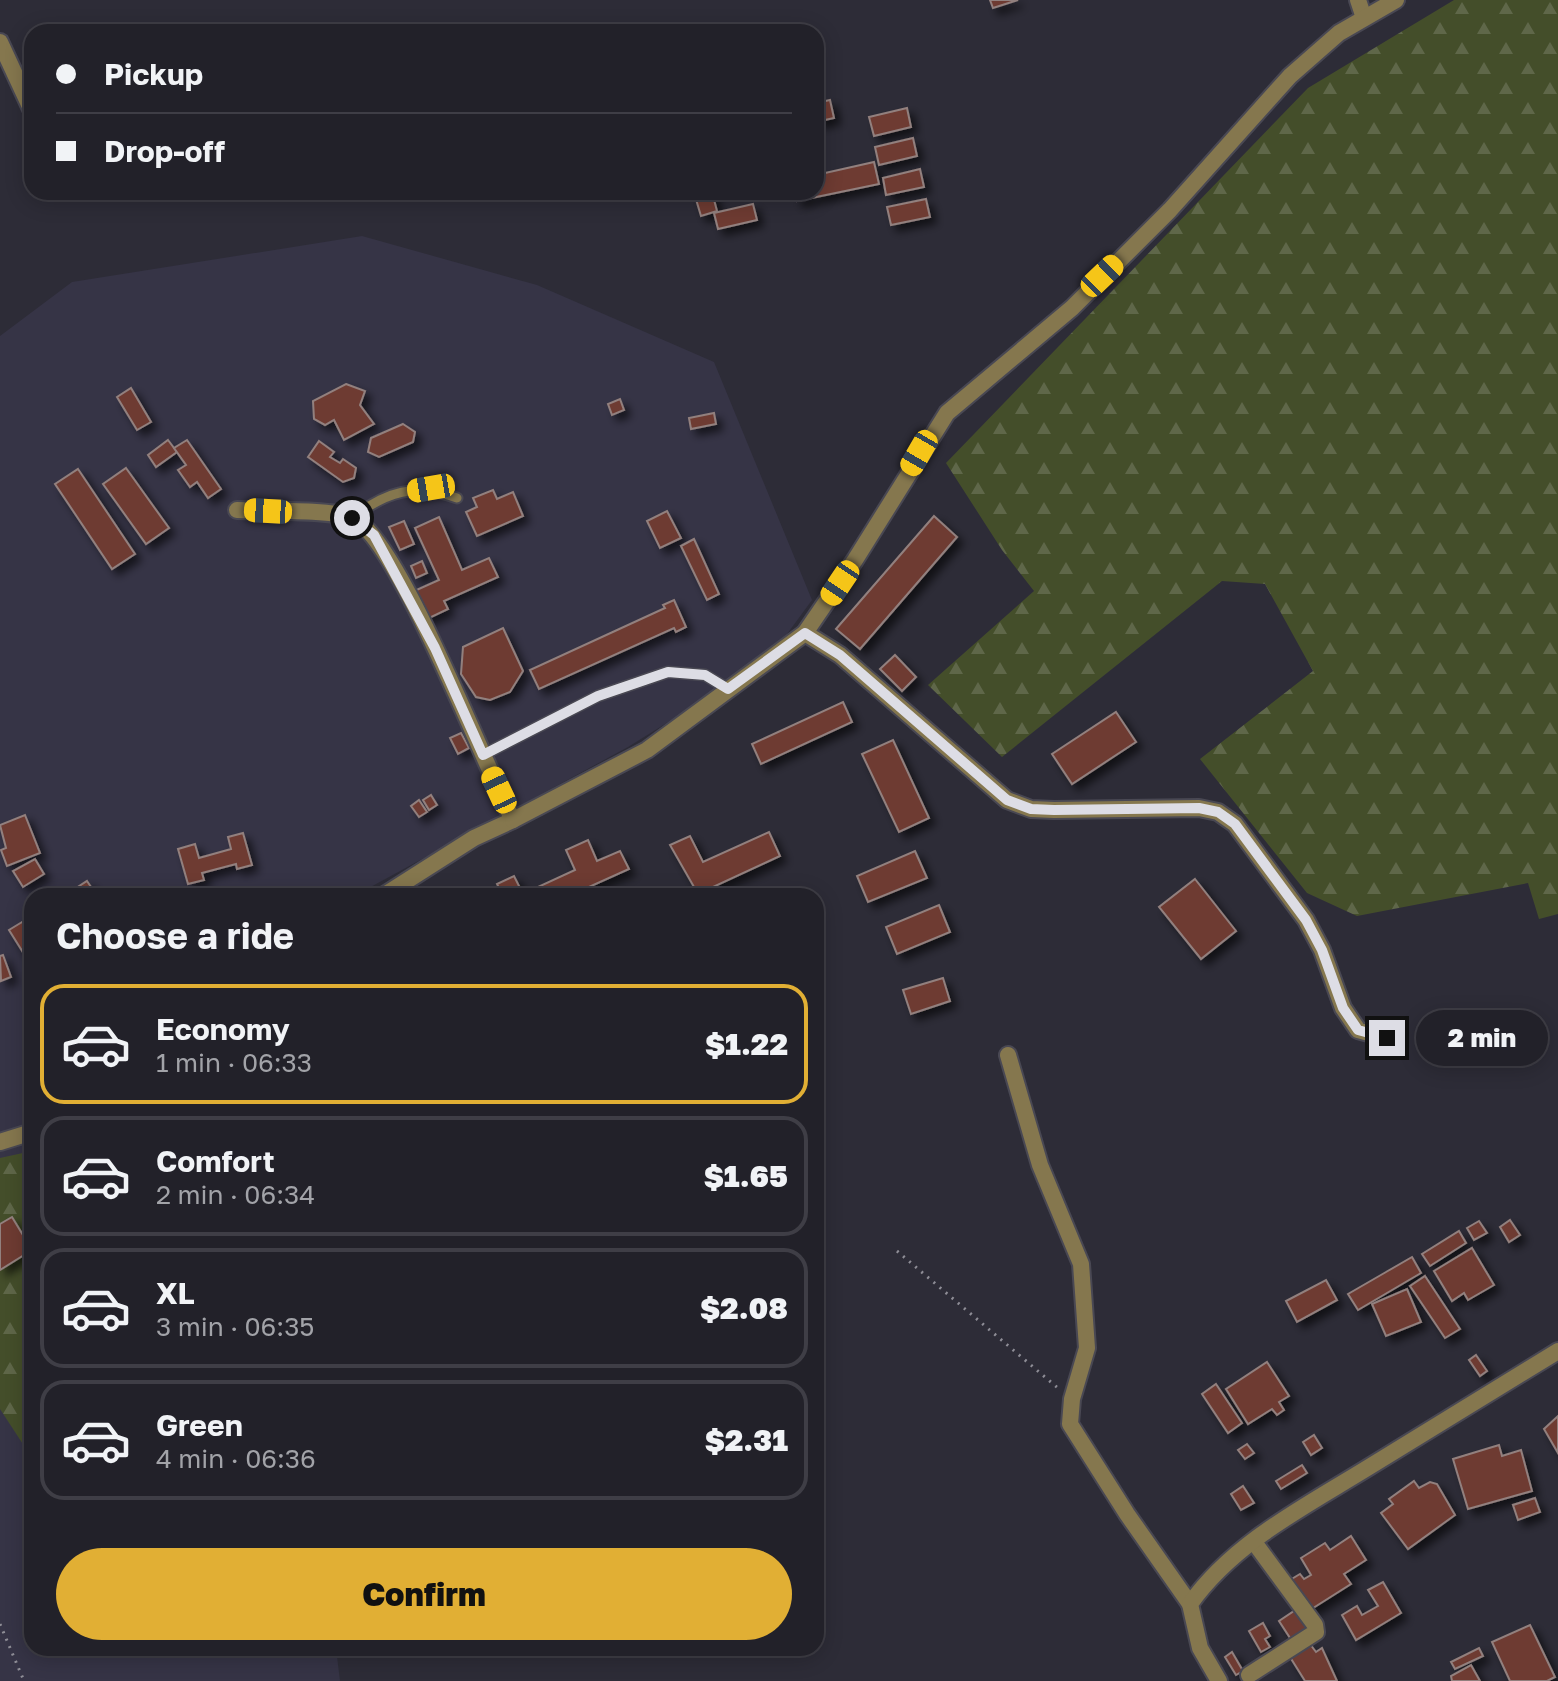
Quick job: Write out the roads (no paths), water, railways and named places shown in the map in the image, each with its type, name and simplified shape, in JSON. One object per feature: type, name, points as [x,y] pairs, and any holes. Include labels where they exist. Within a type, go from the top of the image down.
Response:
[{"type":"street","points":[[1358,0],[1364,18]]},
{"type":"street","points":[[396,888],[474,838],[647,750],[805,633],[855,560],[947,413],[1072,308],[1170,210],[1290,76],[1339,33],[1396,0]]},
{"type":"street","points":[[0,42],[24,94]]},
{"type":"street","points":[[237,510],[352,518],[374,535],[435,648],[513,820]]},
{"type":"street","points":[[805,633],[840,655],[1007,800],[1031,809],[1199,808],[1218,812],[1235,824],[1306,920],[1322,950],[1343,1008],[1358,1030],[1387,1038]]},
{"type":"street","points":[[1008,1055],[1040,1165],[1081,1264],[1087,1348],[1072,1399],[1070,1424],[1077,1439],[1190,1604],[1200,1648],[1219,1681]]},
{"type":"street","points":[[0,1142],[24,1134]]},
{"type":"street","points":[[1190,1604],[1206,1581],[1288,1517],[1558,1351]]},
{"type":"street","points":[[1249,1675],[1316,1632],[1315,1625],[1254,1542]]},
{"type":"lane","points":[[352,518],[379,497],[431,488],[457,498]]},
{"type":"lane","points":[[483,755],[598,696],[668,672],[705,675],[728,689]]}]
